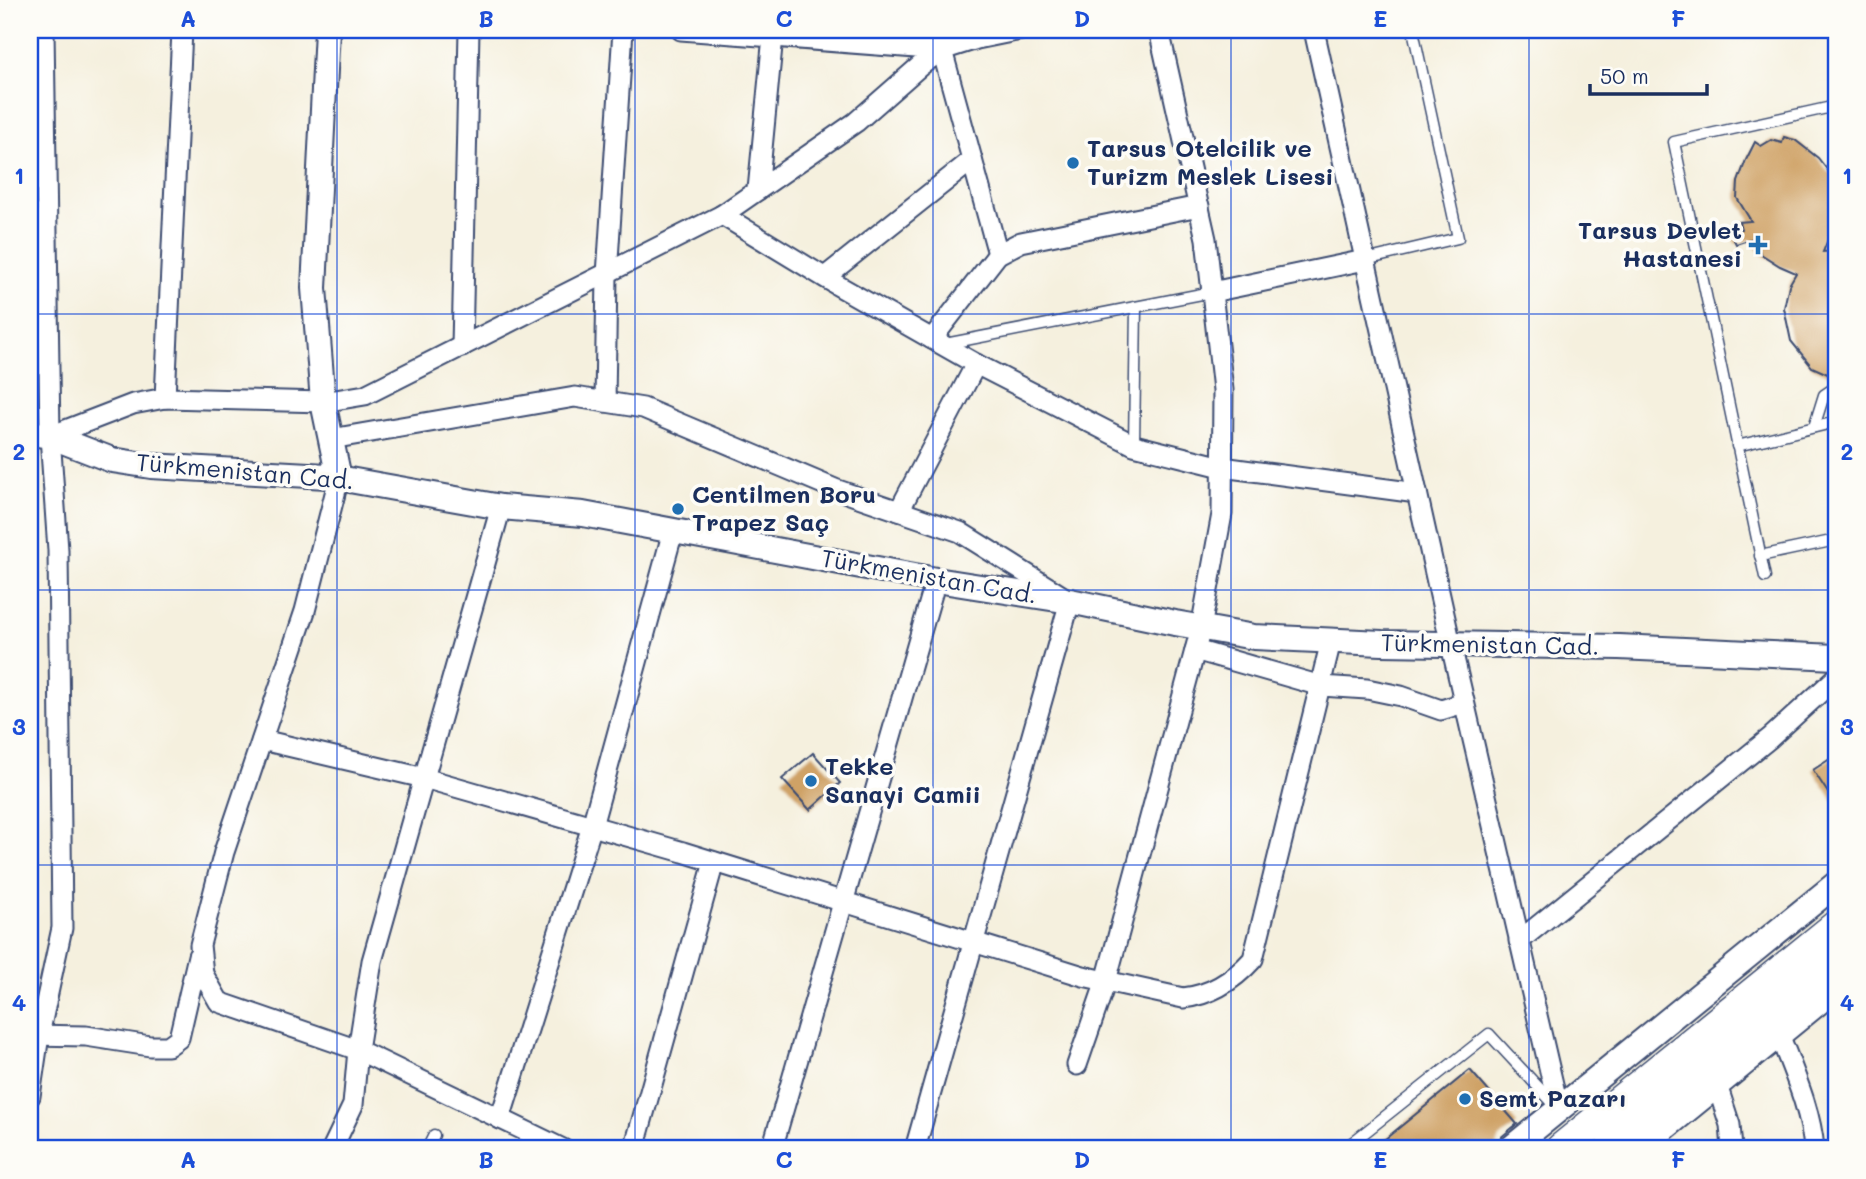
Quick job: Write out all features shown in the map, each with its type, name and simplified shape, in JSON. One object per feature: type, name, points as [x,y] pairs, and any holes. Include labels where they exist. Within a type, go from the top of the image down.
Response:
[{"type":"highway","points":[[1562,1149],[1836,927]]},
{"type":"highway","points":[[1611,1149],[1836,965]]},
{"type":"street","points":[[30,1096],[35,1035],[62,929],[58,550],[40,434],[44,30]]},
{"type":"street","points":[[165,398],[182,30]]},
{"type":"street","points":[[35,1035],[86,1036],[150,1046],[168,1046],[179,1038],[224,852],[305,611],[339,478],[323,402],[314,288],[327,30]]},
{"type":"street","points":[[462,348],[470,30]]},
{"type":"street","points":[[605,402],[607,275],[623,30]]},
{"type":"street","points":[[681,30],[776,33],[942,50]]},
{"type":"street","points":[[40,434],[133,404],[165,398],[323,402],[365,396],[722,215],[856,122],[942,50],[1021,30]]},
{"type":"street","points":[[1077,1065],[1106,981],[1198,639],[1222,514],[1223,390],[1206,239],[1159,30]]},
{"type":"street","points":[[1314,30],[1464,703],[1559,1110]]},
{"type":"street","points":[[758,190],[776,33]]},
{"type":"street","points":[[942,50],[998,254]]},
{"type":"street","points":[[825,278],[972,160]]},
{"type":"street","points":[[937,342],[998,254],[1021,242],[1199,206]]},
{"type":"street","points":[[722,215],[825,278],[976,364],[1134,444],[1222,467],[1417,493]]},
{"type":"street","points":[[1212,292],[1364,260]]},
{"type":"street","points":[[899,511],[976,364]]},
{"type":"street","points":[[331,439],[575,397],[643,408],[835,489],[960,532],[1069,601],[915,1149]]},
{"type":"street","name":"Türkmenistan Cad.","points":[[40,434],[112,460],[151,466],[339,478],[501,507],[583,514],[936,580],[1069,601],[1198,639],[1254,637],[1836,657]]},
{"type":"street","points":[[332,1149],[354,1105],[358,1050],[372,961],[501,507]]},
{"type":"street","points":[[499,1119],[592,826],[673,531]]},
{"type":"street","points":[[772,1149],[936,580]]},
{"type":"street","points":[[1198,639],[1321,686],[1367,689],[1401,696],[1441,710],[1464,703]]},
{"type":"street","points":[[262,740],[424,778],[715,862],[1106,981],[1183,998],[1199,997],[1238,976],[1253,959],[1331,641]]},
{"type":"street","points":[[1519,941],[1770,738],[1836,678]]},
{"type":"street","points":[[634,1149],[715,862]]},
{"type":"street","points":[[1510,1149],[1836,884]]},
{"type":"street","points":[[200,945],[203,974],[219,1002],[358,1050],[563,1149]]},
{"type":"street","points":[[1639,1149],[1836,988]]},
{"type":"street","points":[[1779,1034],[1802,1095],[1814,1149]]},
{"type":"street","points":[[1717,1085],[1730,1125],[1732,1149]]},
{"type":"lane","points":[[1364,260],[1458,237],[1413,30]]},
{"type":"lane","points":[[1765,578],[1674,142],[1836,106]]},
{"type":"lane","points":[[937,342],[1212,292]]},
{"type":"lane","points":[[1134,444],[1136,307]]},
{"type":"lane","points":[[1814,427],[1824,395],[1836,387]]},
{"type":"lane","points":[[1737,446],[1836,422]]},
{"type":"lane","points":[[1760,556],[1836,540]]},
{"type":"lane","points":[[1344,1149],[1489,1034],[1559,1110]]},
{"type":"lane","points":[[427,1149],[434,1135]]},
{"type":"building","name":"Tarsus Devlet Hastanesi","points":[[1784,137],[1795,140],[1818,158],[1829,172],[1836,171],[1836,205],[1833,206],[1831,232],[1823,252],[1836,251],[1836,371],[1830,375],[1812,367],[1791,341],[1784,308],[1789,285],[1796,273],[1761,254],[1751,239],[1736,244],[1730,232],[1741,229],[1739,222],[1751,221],[1737,198],[1738,182],[1755,142],[1761,146],[1771,140],[1782,143]]},
{"type":"building","name":"Tekke Sanayi Camii","points":[[813,753],[840,783],[810,810],[782,779]]},
{"type":"building","points":[[1836,755],[1836,805],[1813,770]]},
{"type":"building","name":"Semt Pazarı","points":[[1470,1070],[1517,1124],[1500,1138],[1495,1149],[1373,1149]]},
{"type":"place","name":"Tarsus Otelcilik ve Turizm Meslek Lisesi","points":[[1073,163]]},
{"type":"place","name":"Tarsus Devlet Hastanesi","points":[[1758,245]]},
{"type":"place","name":"Centilmen Boru Trapez Saç","points":[[678,509]]},
{"type":"place","name":"Tekke Sanayi Camii","points":[[811,781]]},
{"type":"place","name":"Semt Pazarı","points":[[1465,1099]]}]
